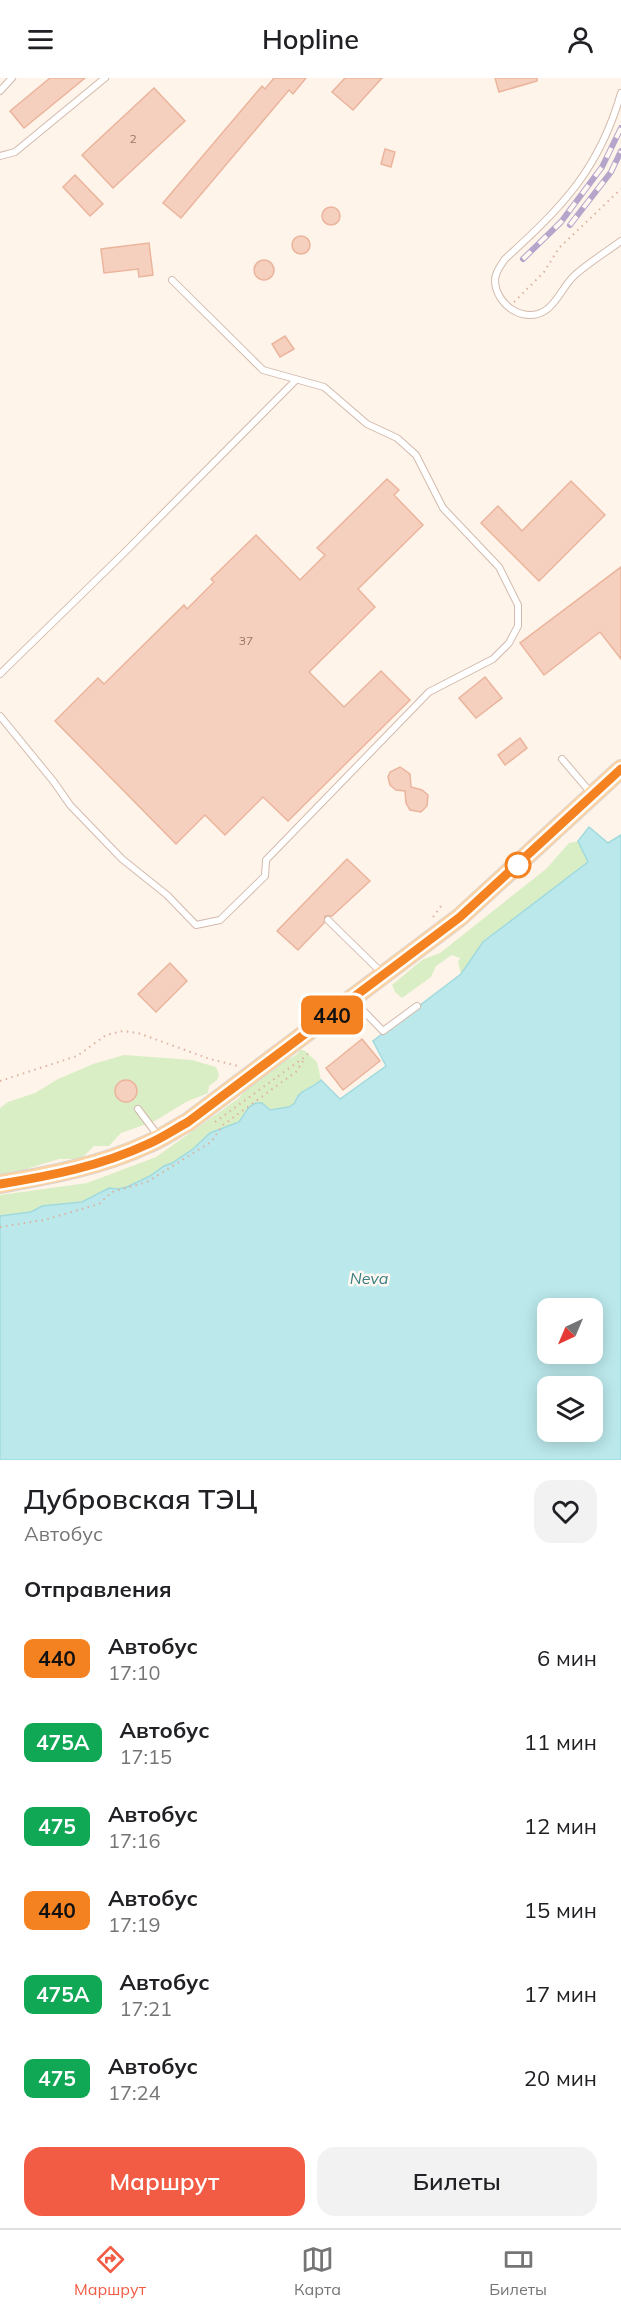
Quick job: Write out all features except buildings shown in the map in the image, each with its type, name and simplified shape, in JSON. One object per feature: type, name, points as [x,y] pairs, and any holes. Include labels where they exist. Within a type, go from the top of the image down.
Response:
[{"type":"main road","points":[[0,1184],[43,1177],[106,1160],[160,1138],[188,1122],[353,1000],[460,917],[621,769]]},
{"type":"lane","points":[[0,91],[12,78]]},
{"type":"lane","points":[[0,156],[15,152],[105,78]]},
{"type":"lane","points":[[621,93],[609,131],[593,164],[560,207],[505,259],[498,269],[495,280],[499,294],[509,307],[519,314],[532,315],[545,310],[574,275],[621,241]]},
{"type":"lane","points":[[0,716],[70,805],[122,859],[167,895],[196,925],[220,920],[265,876],[267,860],[429,692],[493,659],[509,643],[519,626],[519,605],[500,567],[443,508],[416,455],[397,438],[367,424],[324,387],[263,370],[172,280]]},
{"type":"lane","points":[[0,674],[296,380]]},
{"type":"lane","points":[[562,759],[593,795]]},
{"type":"lane","points":[[328,920],[385,975]]},
{"type":"lane","points":[[353,1000],[383,1030],[417,1006]]},
{"type":"lane","points":[[138,1109],[160,1138]]},
{"type":"path","points":[[509,307],[544,272],[559,248],[621,189]]},
{"type":"path","points":[[0,1081],[77,1056],[106,1035],[123,1031],[138,1033],[210,1059],[237,1066],[249,1076]]},
{"type":"path","points":[[0,1227],[44,1220],[99,1204],[112,1192],[147,1182],[211,1142],[223,1125],[297,1071],[306,1056]]},
{"type":"green space","points":[[578,841],[588,862],[516,917],[461,974],[458,962],[460,958],[452,955],[436,966],[431,977],[402,998],[395,992],[392,985],[422,960],[440,953],[546,869],[569,843]]},
{"type":"green space","points":[[300,1050],[304,1050],[317,1062],[321,1080],[316,1086],[296,1097],[295,1103],[289,1107],[270,1110],[262,1103],[239,1122],[210,1133],[193,1149],[172,1163],[127,1187],[109,1188],[82,1202],[42,1206],[31,1212],[0,1216],[0,1195],[87,1183],[156,1157],[239,1098],[253,1081],[258,1082],[278,1063],[295,1056]]},
{"type":"green space","points":[[124,1055],[192,1060],[216,1067],[219,1075],[217,1080],[209,1086],[208,1093],[186,1102],[155,1121],[121,1133],[109,1146],[94,1146],[78,1159],[59,1159],[13,1173],[0,1174],[0,1108],[8,1102],[35,1093],[58,1079],[93,1064]]},
{"type":"water","name":"Neva","points":[[589,827],[608,843],[621,835],[621,1460],[0,1460],[0,1216],[31,1212],[42,1206],[82,1202],[109,1188],[127,1187],[172,1163],[193,1149],[210,1133],[239,1122],[249,1107],[256,1103],[262,1103],[270,1110],[289,1107],[295,1103],[302,1092],[321,1080],[340,1099],[386,1066],[373,1041],[461,974],[483,942],[588,862],[578,841]]},
{"type":"railway","points":[[523,259],[561,222],[602,167],[621,128]]},
{"type":"railway","points":[[570,225],[611,172],[621,151]]},
{"type":"bus line","name":"440","points":[[0,1184],[43,1177],[106,1160],[148,1144],[188,1122],[460,917],[621,769]]}]
